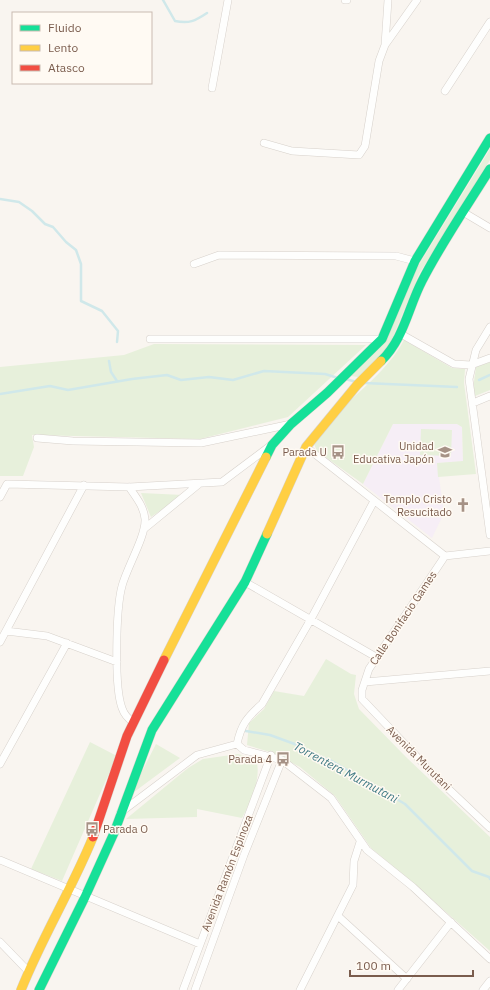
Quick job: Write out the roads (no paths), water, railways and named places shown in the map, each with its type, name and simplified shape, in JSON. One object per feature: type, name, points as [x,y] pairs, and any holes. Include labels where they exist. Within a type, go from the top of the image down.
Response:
[{"type":"street","points":[[212,88],[228,0]]},
{"type":"street","points":[[264,143],[292,151],[358,155],[365,146],[380,61],[385,45],[388,0]]},
{"type":"street","points":[[385,45],[417,0]]},
{"type":"street","points":[[445,91],[490,22]]},
{"type":"street","points":[[0,497],[7,484],[128,487],[222,482],[272,445],[291,424],[327,393],[382,339],[415,261],[490,138]]},
{"type":"street","points":[[39,990],[85,897],[114,833],[120,813],[152,730],[197,662],[245,582],[306,447],[360,381],[391,352],[401,334],[421,283],[490,169]]},
{"type":"street","points":[[463,212],[490,228]]},
{"type":"street","points":[[194,264],[219,255],[396,256],[415,261]]},
{"type":"street","points":[[490,327],[476,350],[471,365],[469,390],[473,403],[490,535]]},
{"type":"street","points":[[401,334],[454,364],[471,365],[490,358]]},
{"type":"street","points":[[150,339],[382,339]]},
{"type":"street","points":[[327,393],[340,405]]},
{"type":"street","points":[[473,403],[490,396]]},
{"type":"street","points":[[38,438],[73,441],[201,443],[291,424]]},
{"type":"street","points":[[21,990],[28,971],[71,888],[98,825],[123,744],[133,722],[272,445]]},
{"type":"street","points":[[306,447],[445,556],[490,551]]},
{"type":"street","points":[[144,529],[199,484]]},
{"type":"street","points":[[0,642],[84,485]]},
{"type":"street","points":[[128,487],[142,507],[145,519],[144,529],[122,586],[119,599],[117,662],[118,690],[126,717],[133,722]]},
{"type":"street","points":[[237,744],[240,728],[251,714],[262,704],[311,619],[374,501]]},
{"type":"street","name":"Calle Bonifacio Games","points":[[365,682],[369,669],[376,657],[445,556]]},
{"type":"street","points":[[245,582],[376,657]]},
{"type":"street","points":[[6,631],[47,636],[117,662]]},
{"type":"street","points":[[0,764],[67,643]]},
{"type":"street","points":[[365,682],[490,671]]},
{"type":"street","name":"Avenida Murutani","points":[[365,682],[362,699],[366,705],[490,828]]},
{"type":"street","points":[[120,813],[197,755],[237,744]]},
{"type":"street","points":[[237,744],[244,750],[271,755],[282,760],[331,798],[360,842],[367,850],[413,887],[490,959]]},
{"type":"street","name":"Avenida Ramón Espinoza","points":[[184,990],[271,755]]},
{"type":"street","name":"Avenida Ramón Espinoza","points":[[196,990],[244,855],[282,760]]},
{"type":"street","points":[[98,825],[114,833]]},
{"type":"street","points":[[300,990],[353,885],[354,861],[360,842]]},
{"type":"street","points":[[0,860],[71,888],[85,897],[200,944]]},
{"type":"street","points":[[338,916],[407,979]]},
{"type":"street","points":[[398,990],[451,922]]},
{"type":"street","points":[[0,942],[28,971],[39,990]]},
{"type":"street","points":[[483,990],[490,981]]},
{"type":"waterway","points":[[163,0],[175,21],[192,21],[207,13]]},
{"type":"waterway","points":[[0,199],[19,202],[32,211],[45,224],[53,227],[66,242],[76,250],[81,264],[81,301],[102,311],[118,331],[117,342]]},
{"type":"waterway","points":[[109,361],[111,372],[117,381]]},
{"type":"waterway","points":[[0,394],[50,386],[68,390],[132,379],[167,375],[181,380],[209,377],[233,380],[264,371],[325,374],[338,378]]},
{"type":"waterway","points":[[479,380],[490,375]]},
{"type":"waterway","points":[[345,379],[357,382]]},
{"type":"waterway","points":[[364,383],[457,387]]},
{"type":"waterway","name":"Torrentera Murmutani","points":[[246,731],[270,735],[300,746],[317,756],[330,760],[405,804],[472,871],[489,877],[490,879]]},
{"type":"place","name":"Parada U","points":[[338,452]]},
{"type":"place","name":"Unidad Educativa Japón","points":[[445,452]]},
{"type":"place","name":"Templo Cristo Resucitado","points":[[463,505]]},
{"type":"place","name":"Parada 4","points":[[283,759]]},
{"type":"place","name":"Parada O","points":[[92,829]]}]
